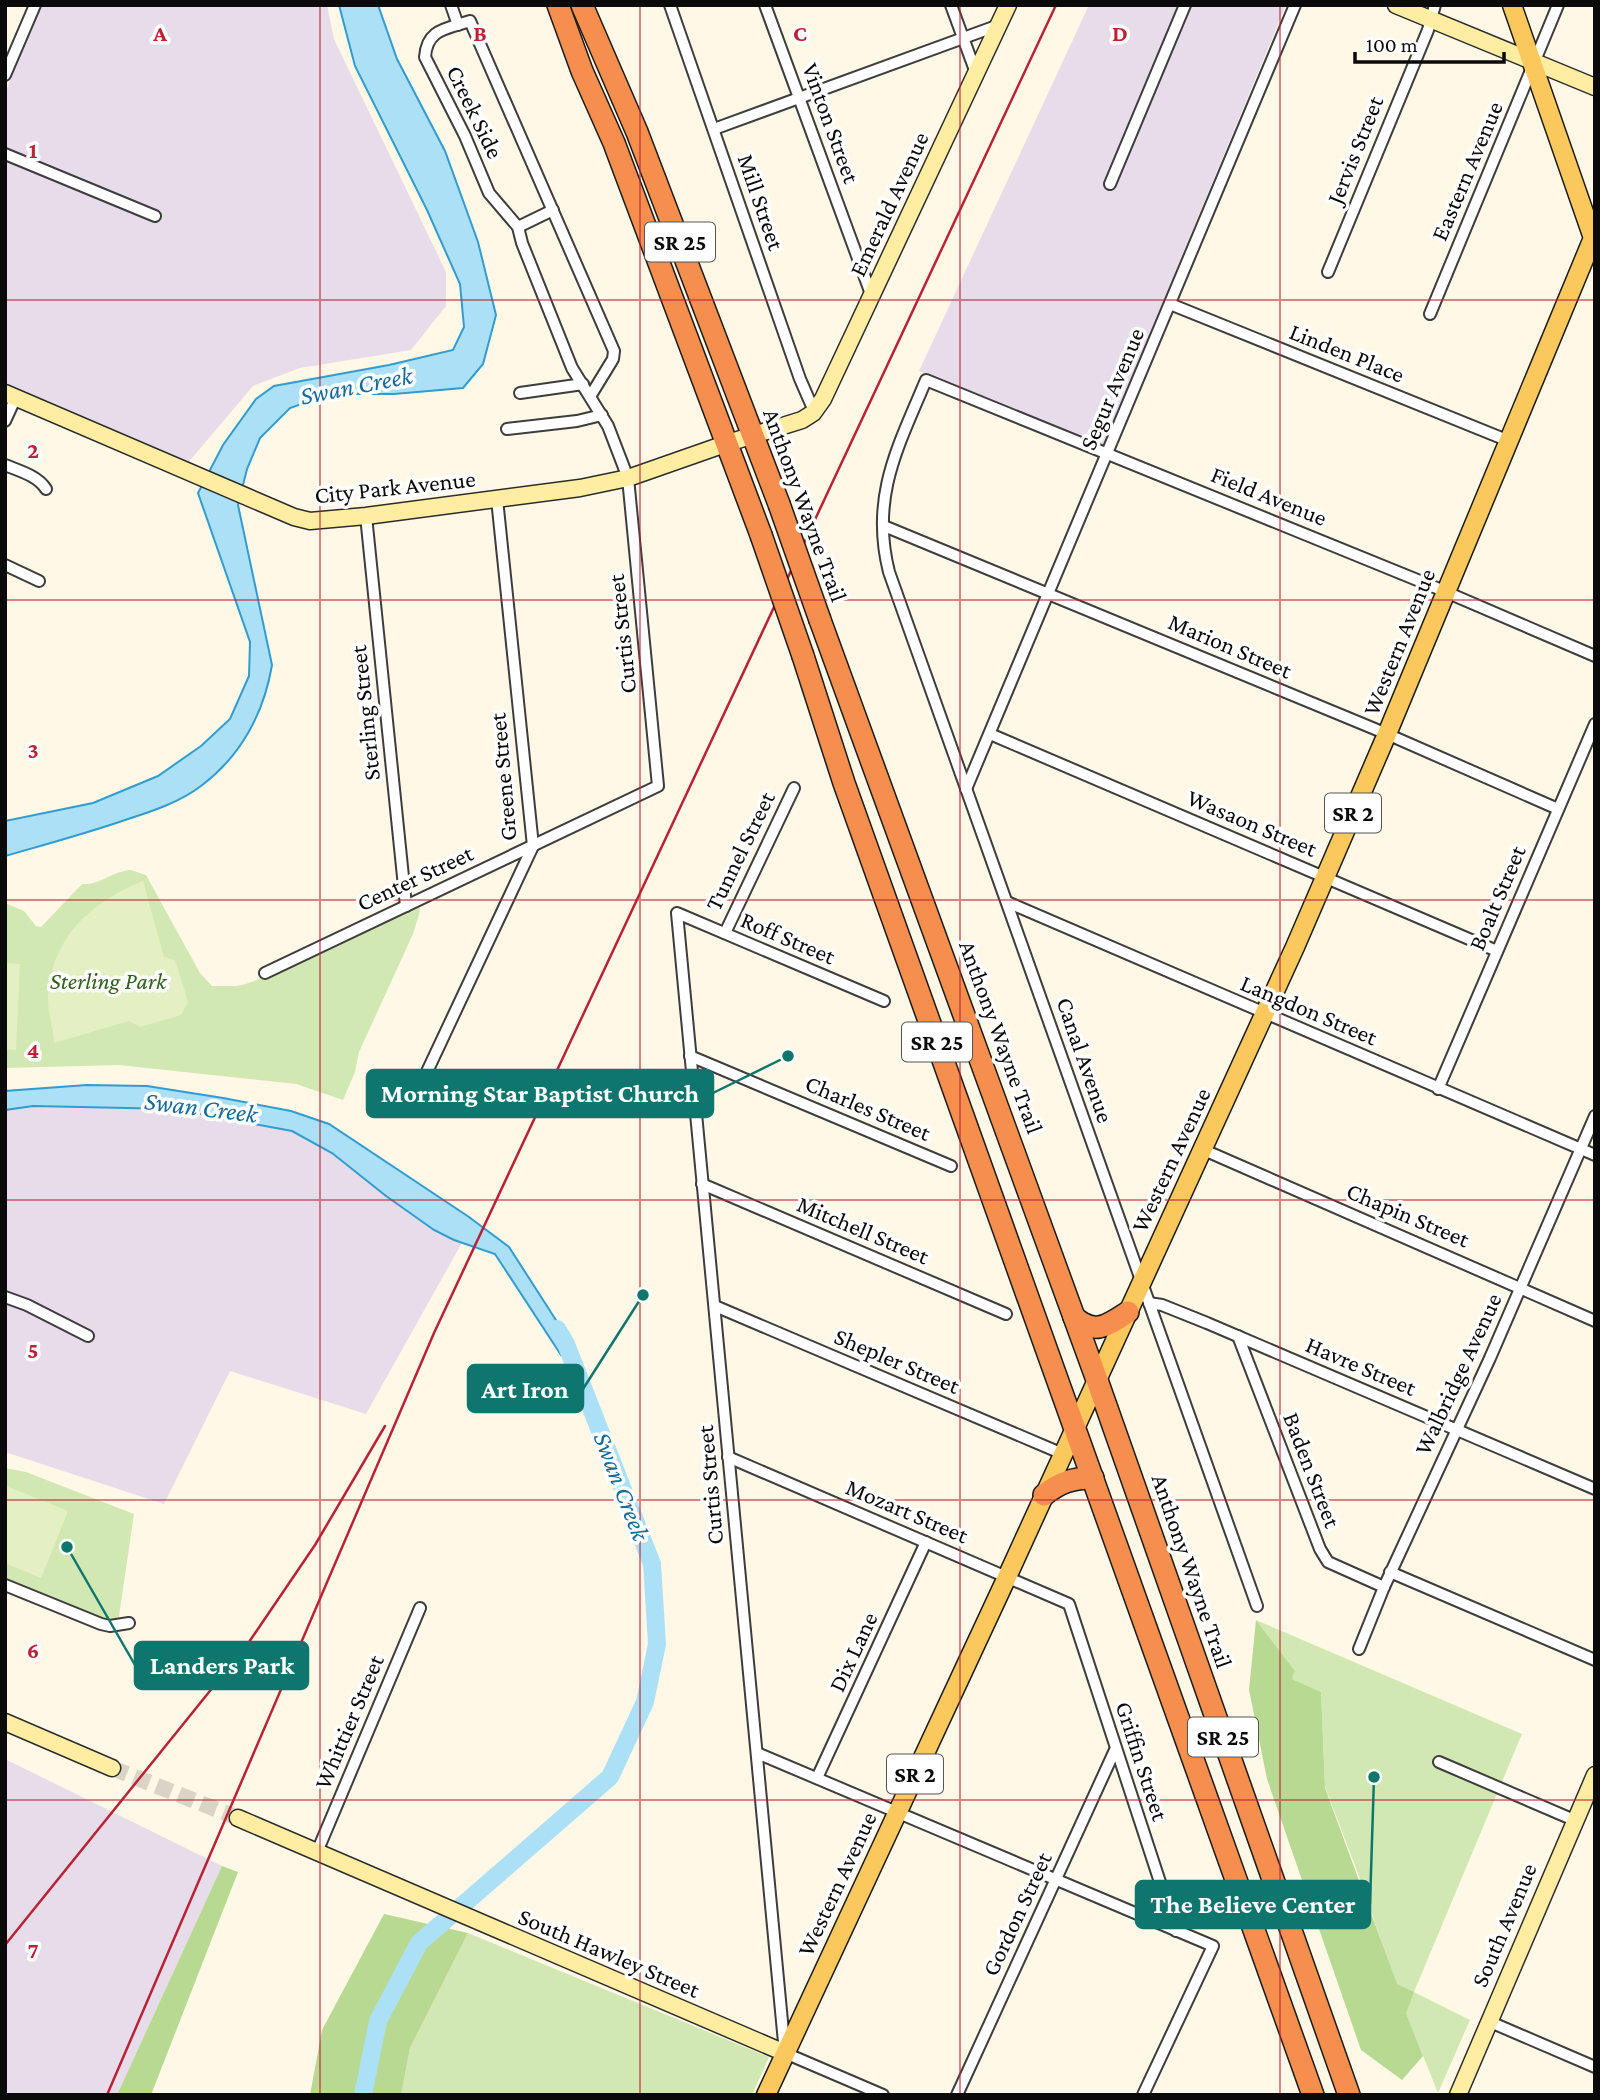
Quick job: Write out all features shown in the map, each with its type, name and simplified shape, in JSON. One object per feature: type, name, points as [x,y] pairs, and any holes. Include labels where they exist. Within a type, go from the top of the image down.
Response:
[{"type":"highway","points":[[546,5],[582,71]]},
{"type":"highway","name":"SR 25","points":[[558,5],[582,71],[614,143],[728,443],[803,656],[844,783],[1313,2095]]},
{"type":"highway","name":"Anthony Wayne Trail","points":[[582,5],[604,50],[779,504],[1097,1380],[1349,2095]]},
{"type":"highway","points":[[591,5],[604,50]]},
{"type":"highway","points":[[1074,1317],[1083,1325],[1094,1328],[1111,1323],[1128,1311]]},
{"type":"highway","points":[[1044,1495],[1059,1483],[1093,1478]]},
{"type":"main road","name":"SR 2","points":[[1512,5],[1594,239]]},
{"type":"main road","name":"Western Avenue","points":[[766,2095],[1265,1014],[1387,734],[1594,239]]},
{"type":"street","points":[[5,75],[35,5]]},
{"type":"street","name":"Creek Side","points":[[451,5],[458,24]]},
{"type":"street","name":"Mill Street","points":[[670,5],[800,379],[810,415]]},
{"type":"street","name":"Vinton Street","points":[[765,5],[872,294]]},
{"type":"street","points":[[951,5],[976,73]]},
{"type":"street","name":"Emerald Avenue","points":[[810,415],[823,399],[1008,5]]},
{"type":"street","points":[[1110,184],[1185,5]]},
{"type":"street","name":"Segur Avenue","points":[[966,789],[1294,5]]},
{"type":"street","points":[[1396,5],[1433,12],[1533,62],[1595,88]]},
{"type":"street","name":"Eastern Avenue","points":[[1430,314],[1558,5]]},
{"type":"street","name":"Jervis Street","points":[[1328,272],[1428,30],[1433,12]]},
{"type":"street","name":"Creek Side","points":[[590,395],[613,359],[614,351],[470,21],[432,34],[426,44],[425,57],[465,136],[489,193],[518,227],[572,368],[608,426],[628,478]]},
{"type":"street","points":[[714,130],[999,26]]},
{"type":"street","points":[[5,154],[155,216]]},
{"type":"street","points":[[518,227],[552,211]]},
{"type":"street","name":"Linden Place","points":[[1170,304],[1508,441]]},
{"type":"street","name":"Field Avenue","points":[[926,380],[1446,592],[1595,656]]},
{"type":"street","name":"Canal Avenue","points":[[926,380],[886,482],[883,504],[889,572],[1256,1606]]},
{"type":"street","points":[[520,393],[583,384]]},
{"type":"street","points":[[5,421],[11,395]]},
{"type":"street","name":"City Park Avenue","points":[[11,395],[294,517],[310,521],[580,488],[628,478],[810,415]]},
{"type":"street","points":[[506,429],[577,421],[602,415]]},
{"type":"street","points":[[5,465],[42,482],[47,489]]},
{"type":"street","name":"Curtis Street","points":[[628,478],[659,786]]},
{"type":"street","name":"Greene Street","points":[[409,1110],[533,846],[497,499]]},
{"type":"street","name":"Sterling Street","points":[[366,516],[406,906]]},
{"type":"street","name":"Marion Street","points":[[884,526],[1387,734],[1558,808]]},
{"type":"street","points":[[5,565],[39,581]]},
{"type":"street","name":"Boalt Street","points":[[1438,1089],[1595,724]]},
{"type":"street","name":"Wasaon Street","points":[[990,734],[1497,951]]},
{"type":"street","name":"Center Street","points":[[265,972],[659,786]]},
{"type":"street","name":"Tunnel Street","points":[[724,933],[794,788]]},
{"type":"street","name":"Langdon Street","points":[[1007,902],[1595,1155]]},
{"type":"street","name":"Curtis Street","points":[[677,913],[785,2053]]},
{"type":"street","name":"Roff Street","points":[[677,913],[884,1001]]},
{"type":"street","name":"Charles Street","points":[[690,1056],[951,1166]]},
{"type":"street","name":"Walbridge Avenue","points":[[1359,1649],[1390,1572],[1522,1288],[1595,1116]]},
{"type":"street","name":"Chapin Street","points":[[1203,1150],[1595,1321]]},
{"type":"street","name":"Mitchell Street","points":[[702,1184],[1006,1314]]},
{"type":"street","points":[[5,1297],[27,1305],[88,1336]]},
{"type":"street","name":"Havre Street","points":[[1149,1303],[1162,1305],[1238,1336],[1595,1489]]},
{"type":"street","name":"Shepler Street","points":[[715,1306],[1063,1454]]},
{"type":"street","name":"Baden Street","points":[[1238,1336],[1320,1549],[1328,1562],[1384,1587]]},
{"type":"street","name":"Mozart Street","points":[[728,1457],[1069,1604]]},
{"type":"street","name":"Dix Lane","points":[[817,1778],[926,1542]]},
{"type":"street","points":[[1390,1572],[1595,1660]]},
{"type":"street","points":[[5,1585],[101,1624],[129,1623]]},
{"type":"street","name":"Griffin Street","points":[[1069,1604],[1176,1931]]},
{"type":"street","name":"Whittier Street","points":[[317,1853],[420,1608]]},
{"type":"street","points":[[5,1722],[112,1768]]},
{"type":"street","name":"Gordon Street","points":[[957,2095],[1115,1750]]},
{"type":"street","points":[[757,1753],[1213,1946],[1143,2095]]},
{"type":"street","points":[[1439,1762],[1574,1820]]},
{"type":"street","name":"South Avenue","points":[[1458,2095],[1595,1775]]},
{"type":"street","name":"South Hawley Street","points":[[238,1818],[883,2095]]},
{"type":"street","points":[[1488,2021],[1595,2067]]},
{"type":"shaded area","points":[[42,5],[327,5],[334,39],[446,272],[446,306],[411,350],[300,368],[253,386],[187,464],[5,385],[5,93]]},
{"type":"shaded area","points":[[1089,5],[1286,5],[1103,446],[919,371]]},
{"type":"shaded area","points":[[87,1085],[147,1086],[291,1111],[329,1124],[401,1172],[468,1232],[366,1414],[230,1371],[164,1504],[5,1452],[5,1092]]},
{"type":"shaded area","points":[[5,1759],[222,1866],[117,2095],[5,2095]]},
{"type":"green space","name":"Sterling Park","points":[[131,870],[146,875],[200,973],[212,986],[237,986],[272,974],[418,902],[420,911],[413,934],[359,1052],[355,1072],[343,1100],[296,1084],[119,1065],[5,1068],[5,903],[24,911],[36,926],[41,927],[82,884]]},
{"type":"green space","points":[[143,881],[164,957],[175,960],[188,1002],[181,1015],[140,1027],[129,1021],[54,1043],[48,1000],[50,978],[65,941],[90,912],[123,890]]},
{"type":"green space","points":[[5,963],[20,964],[16,1050],[5,1049]]},
{"type":"green space","points":[[5,1468],[26,1472],[134,1514],[118,1623],[110,1623],[5,1580]]},
{"type":"green space","points":[[6,1486],[68,1511],[41,1578],[5,1563]]},
{"type":"green space","points":[[1256,1620],[1522,1734],[1414,1992],[1470,2020],[1438,2093],[1406,2013],[1325,1787],[1321,1692],[1292,1679],[1295,1671]]},
{"type":"green space","points":[[1256,1620],[1295,1671],[1292,1679],[1321,1692],[1325,1788],[1397,1984],[1414,1992],[1406,2013],[1423,2056],[1402,2080],[1361,2050],[1267,1779],[1249,1690]]},
{"type":"green space","points":[[222,1866],[238,1872],[151,2095],[117,2095]]},
{"type":"green space","points":[[384,1914],[468,1933],[410,2048],[401,2095],[310,2095],[322,2030]]},
{"type":"green space","points":[[468,1933],[769,2057],[752,2095],[401,2095],[410,2048]]},
{"type":"water","points":[[339,5],[378,5],[397,59],[445,151],[478,242],[496,315],[483,364],[463,388],[394,394],[329,394],[290,408],[260,438],[247,469],[238,505],[272,665],[257,716],[239,747],[201,786],[175,801],[98,829],[5,856],[5,821],[93,803],[158,776],[201,746],[230,719],[249,676],[250,642],[198,493],[223,445],[256,399],[274,386],[453,350],[464,327],[460,284],[427,210],[355,66]]},
{"type":"water","points":[[87,1085],[147,1086],[223,1098],[291,1111],[329,1124],[469,1217],[509,1247],[572,1345],[561,1355],[495,1254],[434,1230],[332,1153],[292,1131],[174,1109],[33,1106],[5,1110],[5,1091]]},
{"type":"waterway","name":"Swan Creek","points":[[363,2095],[378,2021],[419,1943],[610,1777],[645,1702],[657,1644],[652,1564],[566,1344],[557,1329]]},
{"type":"tunnel","points":[[112,1768],[238,1818]]},
{"type":"railway","points":[[107,2095],[434,1333],[1056,5]]},
{"type":"railway","points":[[5,1945],[247,1645],[315,1545],[385,1426]]},
{"type":"place","name":"Morning Star Baptist Church","points":[[788,1056]]},
{"type":"place","name":"Art Iron","points":[[643,1295]]},
{"type":"place","name":"Landers Park","points":[[67,1547]]},
{"type":"place","name":"The Believe Center","points":[[1374,1777]]}]
